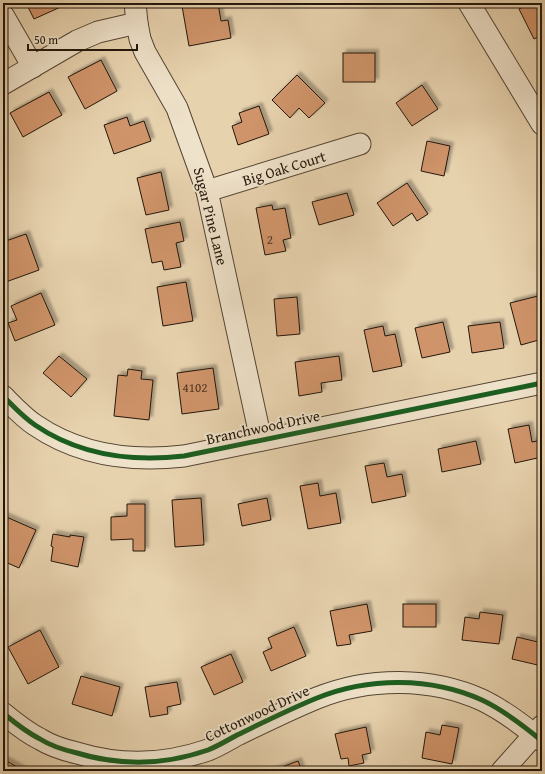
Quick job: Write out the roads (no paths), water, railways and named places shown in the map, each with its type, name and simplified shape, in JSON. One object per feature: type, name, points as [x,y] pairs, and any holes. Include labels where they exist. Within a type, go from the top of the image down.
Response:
[{"type":"street","name":"Sugar Pine Lane","points":[[135,3],[140,39],[145,52],[177,108],[207,191],[261,440]]},
{"type":"street","points":[[469,3],[542,124]]},
{"type":"street","points":[[3,15],[33,67]]},
{"type":"street","points":[[3,84],[77,41],[98,32],[137,23]]},
{"type":"street","name":"Big Oak Court","points":[[207,191],[360,144]]},
{"type":"street","name":"Branchwood Drive","points":[[3,396],[33,424],[49,434],[69,443],[88,450],[112,455],[139,458],[162,458],[184,456],[542,383]]},
{"type":"street","name":"Cottonwood Drive","points":[[3,713],[23,729],[42,740],[63,749],[110,761],[136,762],[158,766],[209,749],[291,709],[335,691],[377,683],[432,685],[462,692],[482,700],[540,734]]},
{"type":"street","points":[[502,771],[540,734]]}]
